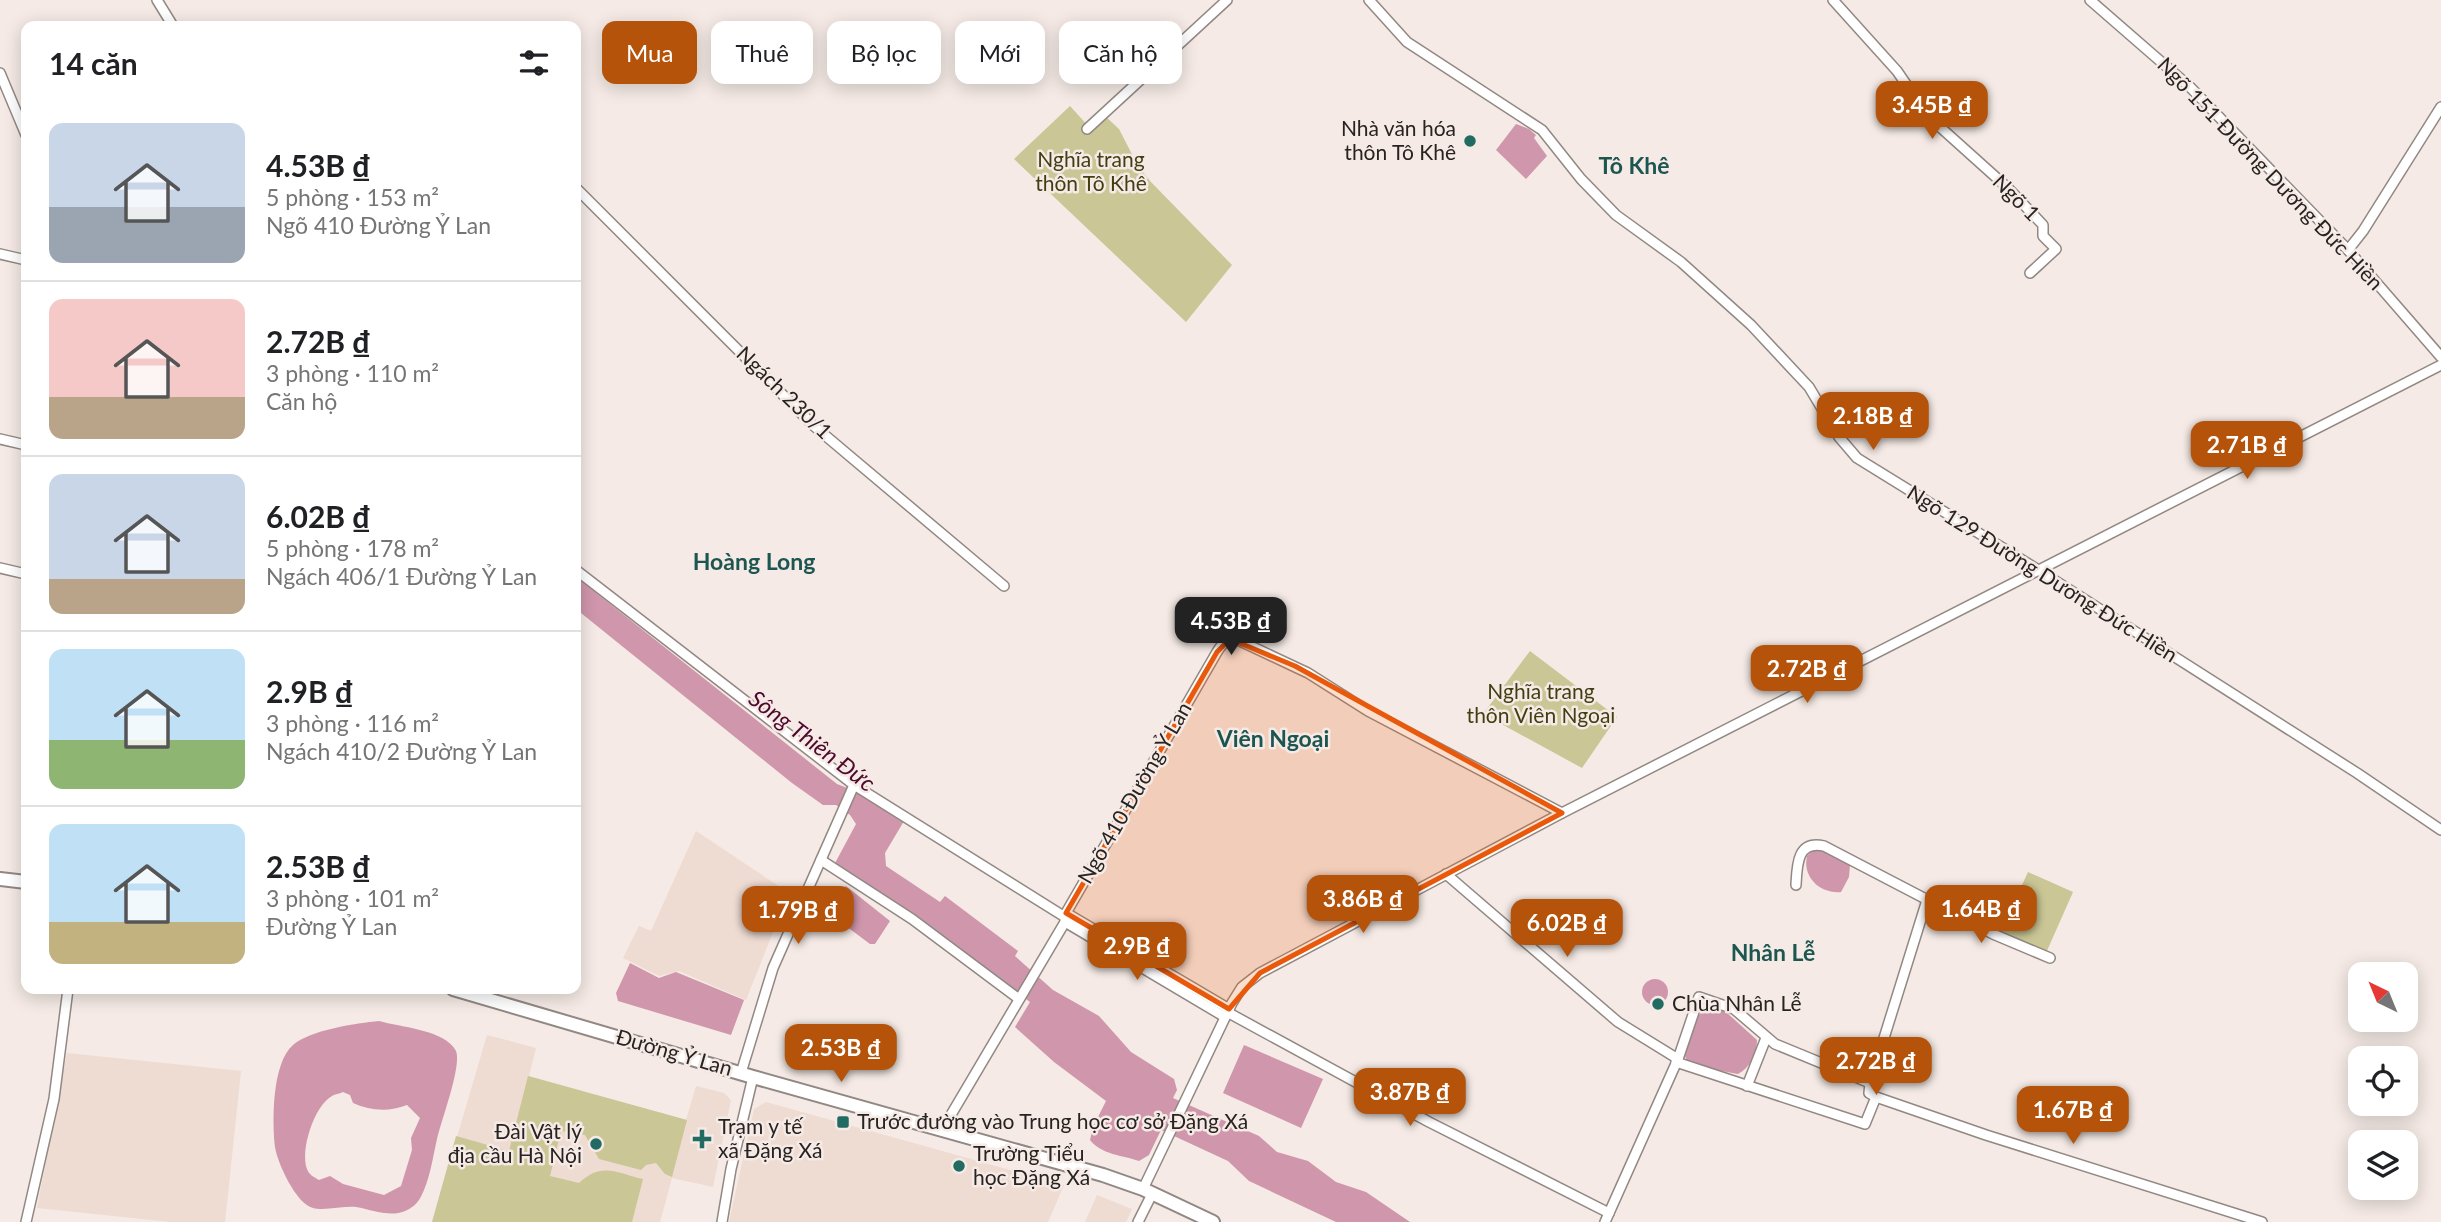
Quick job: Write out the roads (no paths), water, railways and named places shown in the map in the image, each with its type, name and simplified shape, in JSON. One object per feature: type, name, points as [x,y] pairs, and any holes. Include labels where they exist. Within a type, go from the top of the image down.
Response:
[{"type":"main road","points":[[0,879],[21,881]]},
{"type":"main road","name":"Đường Ỷ Lan","points":[[470,994],[1103,1175],[1213,1222]]},
{"type":"street","points":[[157,0],[170,21]]},
{"type":"street","points":[[1087,129],[1227,0]]},
{"type":"street","name":"Ngõ 129 Đường Dương Đức Hiền","points":[[1369,0],[1407,42],[1542,130],[1581,179],[1616,215],[1681,262],[1751,325],[1809,387],[1839,437],[1857,458],[2040,571],[2357,773],[2441,830]]},
{"type":"street","name":"Ngõ 1","points":[[1833,0],[1897,71],[1940,127],[2009,189],[2043,225],[2043,236],[2056,249],[2030,273]]},
{"type":"street","name":"Ngõ 151 Đường Dương Đức Hiền","points":[[2090,0],[2190,87],[2348,250],[2441,357]]},
{"type":"street","points":[[0,73],[21,123]]},
{"type":"street","points":[[2348,250],[2363,232],[2441,107]]},
{"type":"street","name":"Ngách 230/1","points":[[581,193],[814,426],[1004,586]]},
{"type":"street","points":[[0,254],[21,259]]},
{"type":"street","points":[[1138,1222],[1160,1154],[1227,1013],[1242,987],[1260,973],[1562,813],[2441,365]]},
{"type":"street","points":[[0,439],[21,444]]},
{"type":"street","points":[[0,568],[21,573]]},
{"type":"street","points":[[581,574],[854,785],[1065,917],[1227,1013],[1607,1218],[1677,1061],[1699,997],[1738,1012],[1766,1038],[1870,1083]]},
{"type":"street","name":"Ngõ 410 Đường Ỷ Lan","points":[[942,1130],[1037,970],[1217,652],[1223,643],[1230,639],[1240,640],[1302,670],[1368,711],[1562,813]]},
{"type":"street","points":[[722,1222],[747,1075],[772,968],[854,785]]},
{"type":"street","points":[[1796,885],[1797,861],[1801,853],[1808,847],[1819,844],[1993,934],[2050,958]]},
{"type":"street","points":[[821,860],[912,919],[1019,999]]},
{"type":"street","points":[[1446,874],[1618,1021],[1677,1061],[1865,1124],[1876,1097]]},
{"type":"street","points":[[1927,900],[1868,1091],[1876,1097],[1986,1135],[2262,1222]]},
{"type":"street","points":[[26,1222],[54,1099],[67,994]]},
{"type":"street","points":[[1747,1086],[1766,1038]]},
{"type":"place","name":"Nhà văn hóa thôn Tô Khê","points":[[1470,141]]},
{"type":"place","name":"Chùa Nhân Lễ","points":[[1658,1004]]},
{"type":"place","name":"Trước đường vào Trung học cơ sở Đặng Xá","points":[[843,1122]]},
{"type":"place","name":"Trạm y tế xã Đặng Xá","points":[[702,1139]]},
{"type":"place","name":"Đài Vật lý địa cầu Hà Nội","points":[[596,1144]]},
{"type":"place","name":"Trường Tiểu học Đặng Xá","points":[[959,1166]]},
{"type":"district","name":"Tô Khê","points":[[1634,166]]},
{"type":"district","name":"Hoàng Long","points":[[754,562]]},
{"type":"district","name":"Viên Ngoại","points":[[1273,739]]},
{"type":"district","name":"Nhân Lễ","points":[[1773,953]]},
{"type":"park label","name":"Nghĩa trang thôn Tô Khê","points":[[1091,172]]},
{"type":"park label","name":"Nghĩa trang thôn Viên Ngoại","points":[[1541,704]]},
{"type":"water label","name":"Sông Thiên Đức","points":[[812,741]]}]
